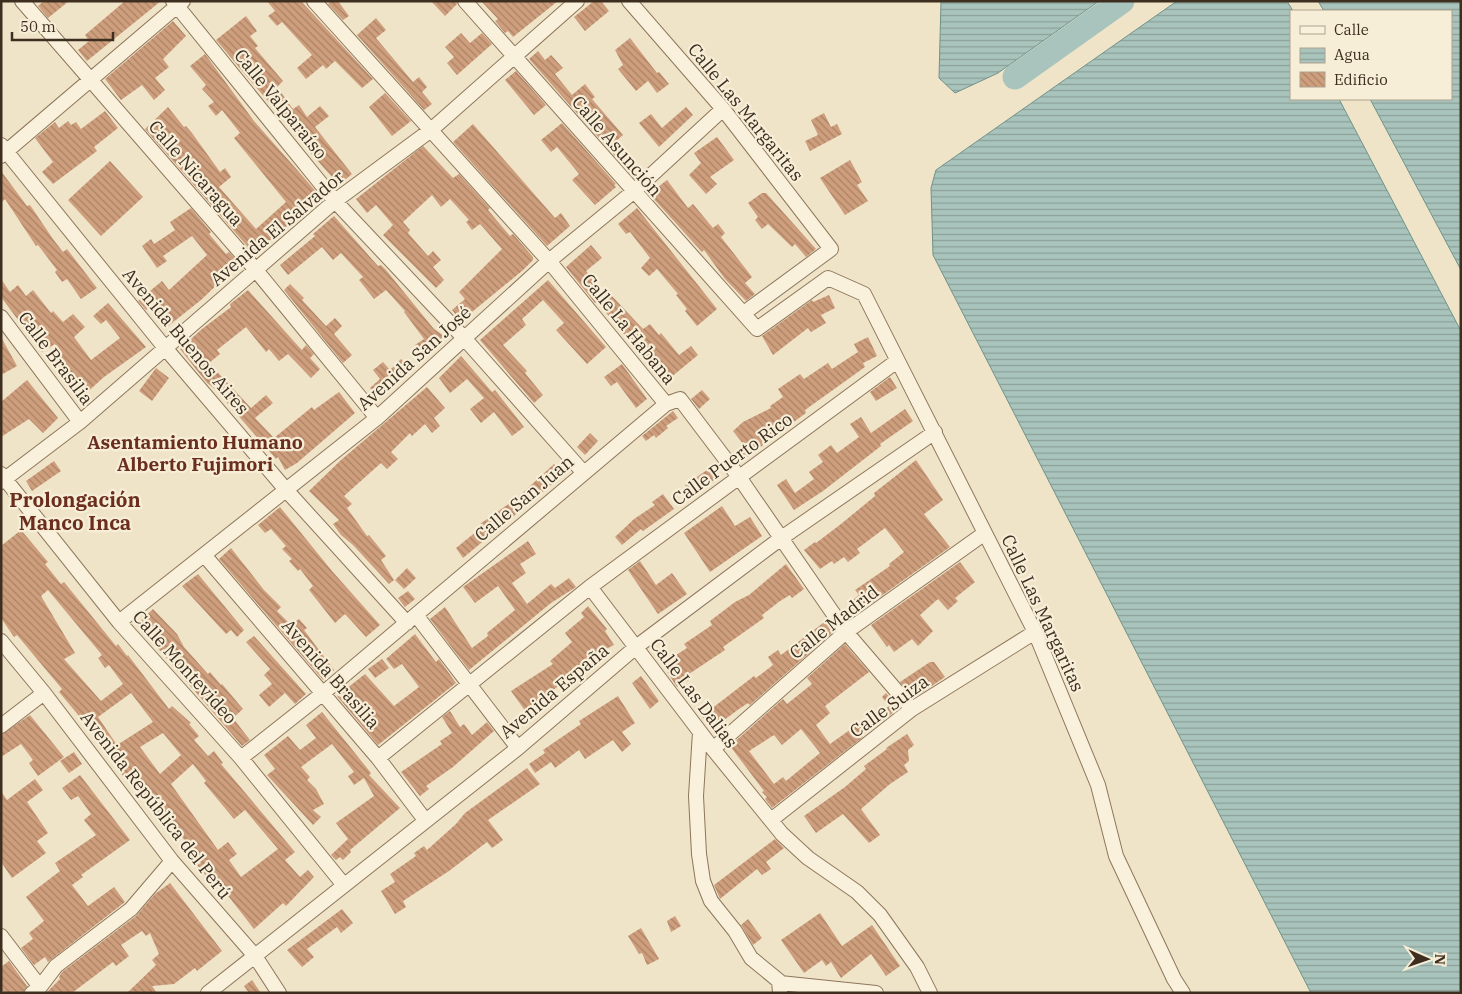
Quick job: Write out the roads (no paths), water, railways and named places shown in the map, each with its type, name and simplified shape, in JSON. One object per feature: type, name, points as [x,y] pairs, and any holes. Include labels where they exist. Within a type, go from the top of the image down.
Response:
[{"type":"street","name":"Calle Nicaragua","points":[[22,1],[255,269],[376,418]]},
{"type":"street","name":"Calle La Habana","points":[[314,1],[549,261],[666,404],[680,399],[739,477],[846,632],[912,709]]},
{"type":"street","name":"Calle Asunción","points":[[465,1],[632,192],[744,313],[756,330],[828,278]]},
{"type":"street","name":"Avenida El Salvador","points":[[3,478],[80,422],[335,201],[431,130],[513,55],[576,1]]},
{"type":"street","name":"Calle Las Margaritas","points":[[629,1],[723,109],[831,249],[744,313]]},
{"type":"street","points":[[3,151],[178,3]]},
{"type":"street","name":"Calle Valparaíso","points":[[178,3],[335,201],[464,338],[583,472]]},
{"type":"street","name":"Avenida San José","points":[[119,622],[205,556],[243,522],[287,491],[376,418],[549,261],[632,192],[723,109]]},
{"type":"street","name":"Avenida Buenos Aires","points":[[3,151],[166,349],[287,491],[412,619],[470,683],[518,748]]},
{"type":"street","name":"Calle Las Margaritas","points":[[828,278],[864,294],[1035,632],[1098,785],[1116,856],[1174,979],[1183,993]]},
{"type":"street","name":"Calle Brasilia","points":[[1,317],[80,422]]},
{"type":"street","name":"Calle Puerto Rico","points":[[378,758],[590,587],[897,360]]},
{"type":"street","name":"Calle San Juan","points":[[241,758],[322,694],[583,472],[666,404]]},
{"type":"street","name":"Avenida España","points":[[208,993],[343,884],[518,748],[636,647],[780,538],[935,432]]},
{"type":"street","name":"Calle Montevideo","points":[[3,478],[119,622],[241,758],[343,884]]},
{"type":"street","name":"Calle Madrid","points":[[713,749],[846,632],[985,534]]},
{"type":"street","name":"Avenida Brasilia","points":[[205,556],[378,758],[425,820]]},
{"type":"street","name":"Calle Las Dalias","points":[[590,587],[713,749],[771,820],[808,858],[844,882],[869,903],[916,968],[930,993]]},
{"type":"street","name":"Calle Suiza","points":[[771,820],[912,709],[1035,632]]},
{"type":"street","name":"Avenida República del Perú","points":[[1,641],[44,693],[172,861],[255,956],[279,993]]},
{"type":"street","points":[[1,726],[44,693]]},
{"type":"street","points":[[700,732],[696,796],[699,854],[703,881],[707,894],[735,931],[750,958],[780,988],[876,993]]},
{"type":"street","points":[[1,936],[36,990],[56,966],[131,909],[172,861]]},
{"type":"water","points":[[941,1],[1099,1],[998,73],[955,93],[939,78]]},
{"type":"water","points":[[1177,1],[1287,1],[1292,10],[1290,10],[1290,100],[1340,100],[1461,331],[1461,993],[1311,993],[933,255],[931,188],[936,170]]},
{"type":"water","points":[[1318,1],[1461,1],[1461,270],[1371,100],[1452,100],[1452,10],[1323,10]]},
{"type":"waterway","points":[[1015,77],[1122,1]]},
{"type":"district","name":"Asentamiento Humano Alberto Fujimori","points":[[195,453]]},
{"type":"district","name":"Prolongación Manco Inca","points":[[75,510]]}]
